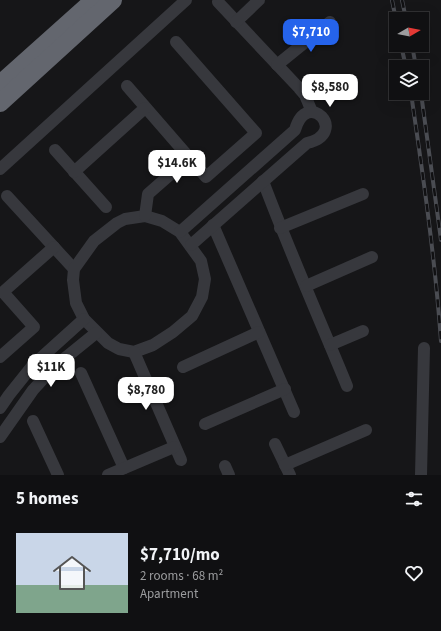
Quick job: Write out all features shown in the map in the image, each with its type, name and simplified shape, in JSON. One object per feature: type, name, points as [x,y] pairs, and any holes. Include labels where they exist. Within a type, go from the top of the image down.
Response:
[{"type":"highway","points":[[0,84],[94,0]]},
{"type":"highway","points":[[0,102],[114,0]]},
{"type":"street","points":[[0,169],[186,0]]},
{"type":"street","points":[[236,22],[259,0]]},
{"type":"street","points":[[218,2],[305,95],[312,112]]},
{"type":"street","points":[[277,65],[330,22]]},
{"type":"street","points":[[127,86],[206,177],[256,133],[176,42]]},
{"type":"street","points":[[74,172],[145,108]]},
{"type":"street","points":[[180,232],[295,130],[300,117],[305,113],[312,112],[319,114],[324,118],[326,125],[325,132],[321,137],[315,141],[307,142],[191,245]]},
{"type":"street","points":[[295,130],[307,142]]},
{"type":"street","points":[[55,150],[106,207]]},
{"type":"street","points":[[146,216],[148,194],[189,158]]},
{"type":"street","points":[[263,181],[280,228],[348,386]]},
{"type":"street","points":[[280,228],[363,194]]},
{"type":"street","points":[[7,196],[74,269]]},
{"type":"street","points":[[146,216],[162,221],[180,232],[191,245],[201,261],[205,279],[202,297],[192,316],[173,332],[153,345],[134,352],[119,349],[108,344],[84,319],[76,303],[73,290],[74,269],[94,241],[109,228],[125,219],[146,216]]},
{"type":"street","points":[[213,225],[294,412]]},
{"type":"street","points":[[0,357],[34,327],[1,290],[54,247]]},
{"type":"street","points":[[306,286],[372,256]]},
{"type":"street","points":[[0,408],[33,365],[84,319]]},
{"type":"street","points":[[330,344],[363,331]]},
{"type":"street","points":[[183,367],[259,332]]},
{"type":"street","points":[[0,437],[33,390],[54,367],[96,333]]},
{"type":"street","points":[[421,475],[424,348]]},
{"type":"street","points":[[134,352],[174,447],[181,460]]},
{"type":"street","points":[[81,373],[124,468]]},
{"type":"street","points":[[205,424],[284,389]]},
{"type":"street","points":[[33,420],[58,475]]},
{"type":"street","points":[[275,444],[288,470],[366,430]]},
{"type":"street","points":[[108,475],[174,447]]},
{"type":"railway","points":[[392,0],[394,12]]},
{"type":"railway","points":[[402,0],[405,12]]},
{"type":"railway","points":[[403,52],[404,60]]},
{"type":"railway","points":[[413,52],[415,60]]},
{"type":"railway","points":[[412,100],[432,248],[441,341]]},
{"type":"railway","points":[[422,100],[441,240]]}]
